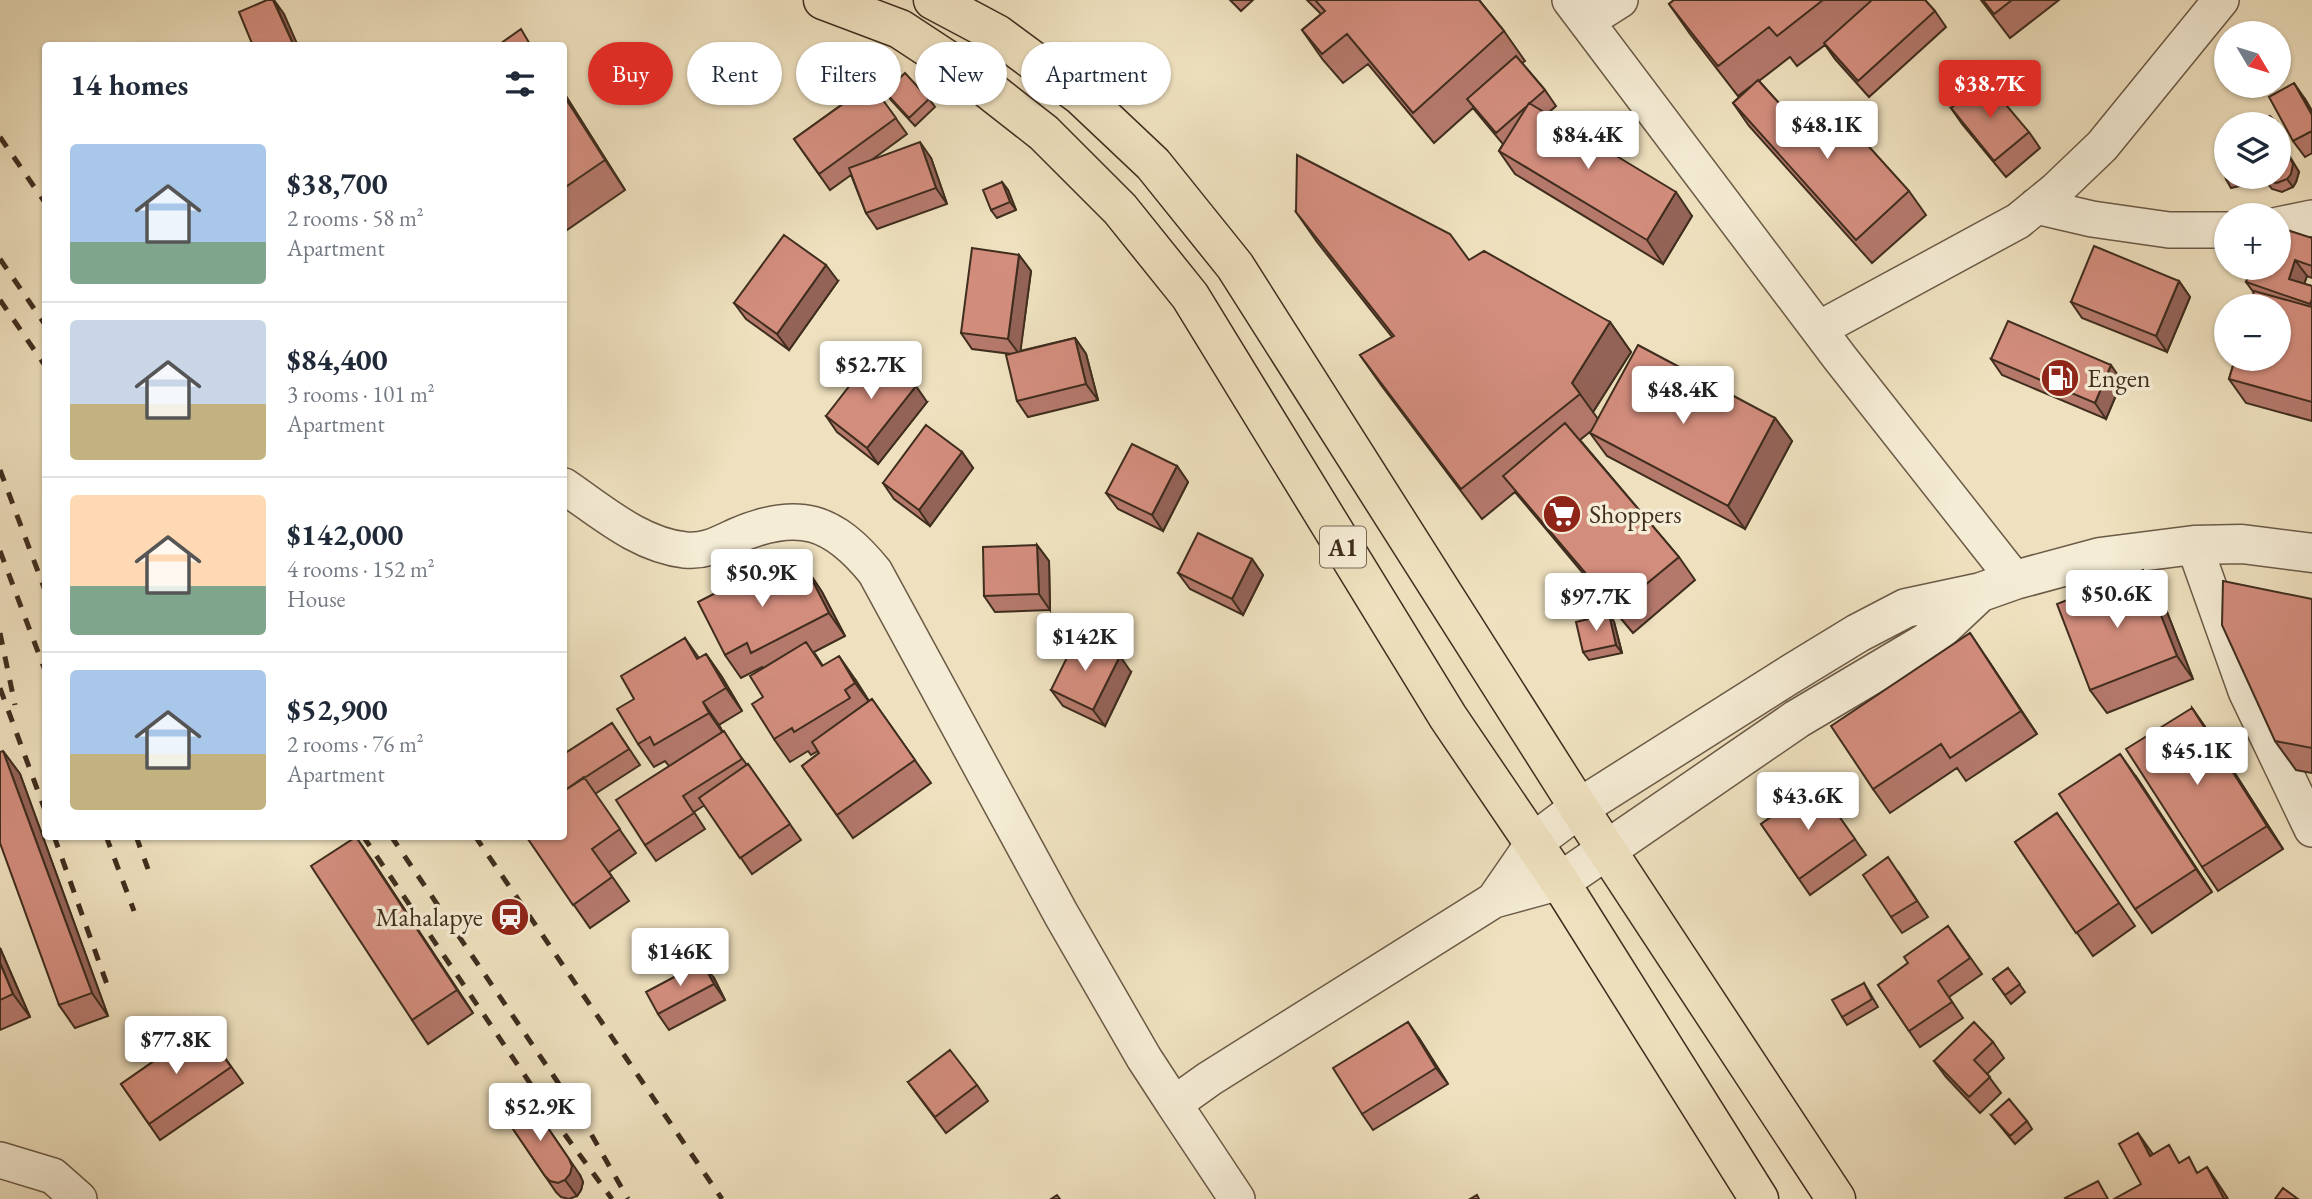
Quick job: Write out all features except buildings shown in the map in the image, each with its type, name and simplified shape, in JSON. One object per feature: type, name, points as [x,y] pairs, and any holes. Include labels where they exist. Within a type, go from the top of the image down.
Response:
[{"type":"highway","name":"A1","points":[[823,0],[900,29],[970,75],[1044,133],[1120,209],[1190,296],[1448,717],[1560,882],[1759,1199]]},
{"type":"highway","name":"A1","points":[[933,0],[996,34],[1080,96],[1153,164],[1235,266],[1579,808],[1836,1199]]},
{"type":"street","points":[[1620,0],[1578,10],[1819,329],[1998,586]]},
{"type":"street","points":[[1819,329],[2018,220],[2036,206],[2102,146],[2221,0]]},
{"type":"street","points":[[2036,206],[2092,219],[2169,230],[2214,230]]},
{"type":"street","points":[[2291,222],[2312,218]]},
{"type":"street","points":[[567,488],[638,535],[661,545],[687,550],[709,549],[739,535],[789,520],[829,529],[860,553],[875,572],[1061,915],[1144,1058],[1237,1199]]},
{"type":"street","points":[[1494,900],[1534,842],[1579,808],[1858,633],[1906,608],[1998,586],[2100,557],[2194,545],[2242,544],[2312,553]]},
{"type":"street","points":[[2194,545],[2246,691],[2312,829]]},
{"type":"street","points":[[1174,1104],[1209,1079],[1494,900],[1560,882],[1797,719],[1927,642],[1998,586]]},
{"type":"street","points":[[0,1160],[53,1176],[79,1199]]},
{"type":"railway","points":[[0,137],[42,198]]},
{"type":"railway","points":[[0,259],[42,320]]},
{"type":"railway","points":[[0,300],[42,361]]},
{"type":"railway","points":[[0,470],[42,582]]},
{"type":"railway","points":[[0,551],[42,662]]},
{"type":"railway","points":[[0,633],[15,705]]},
{"type":"railway","points":[[0,688],[42,802]]},
{"type":"railway","points":[[55,840],[109,990]]},
{"type":"railway","points":[[107,840],[134,911]]},
{"type":"railway","points":[[137,840],[148,869]]},
{"type":"railway","points":[[366,840],[563,1132],[612,1199]]},
{"type":"railway","points":[[394,840],[582,1118],[628,1199]]},
{"type":"railway","points":[[478,840],[722,1199]]},
{"type":"place","name":"Engen","points":[[2060,378]]},
{"type":"place","name":"Shoppers","points":[[1562,514]]},
{"type":"place","name":"Mahalapye","points":[[510,917]]}]
